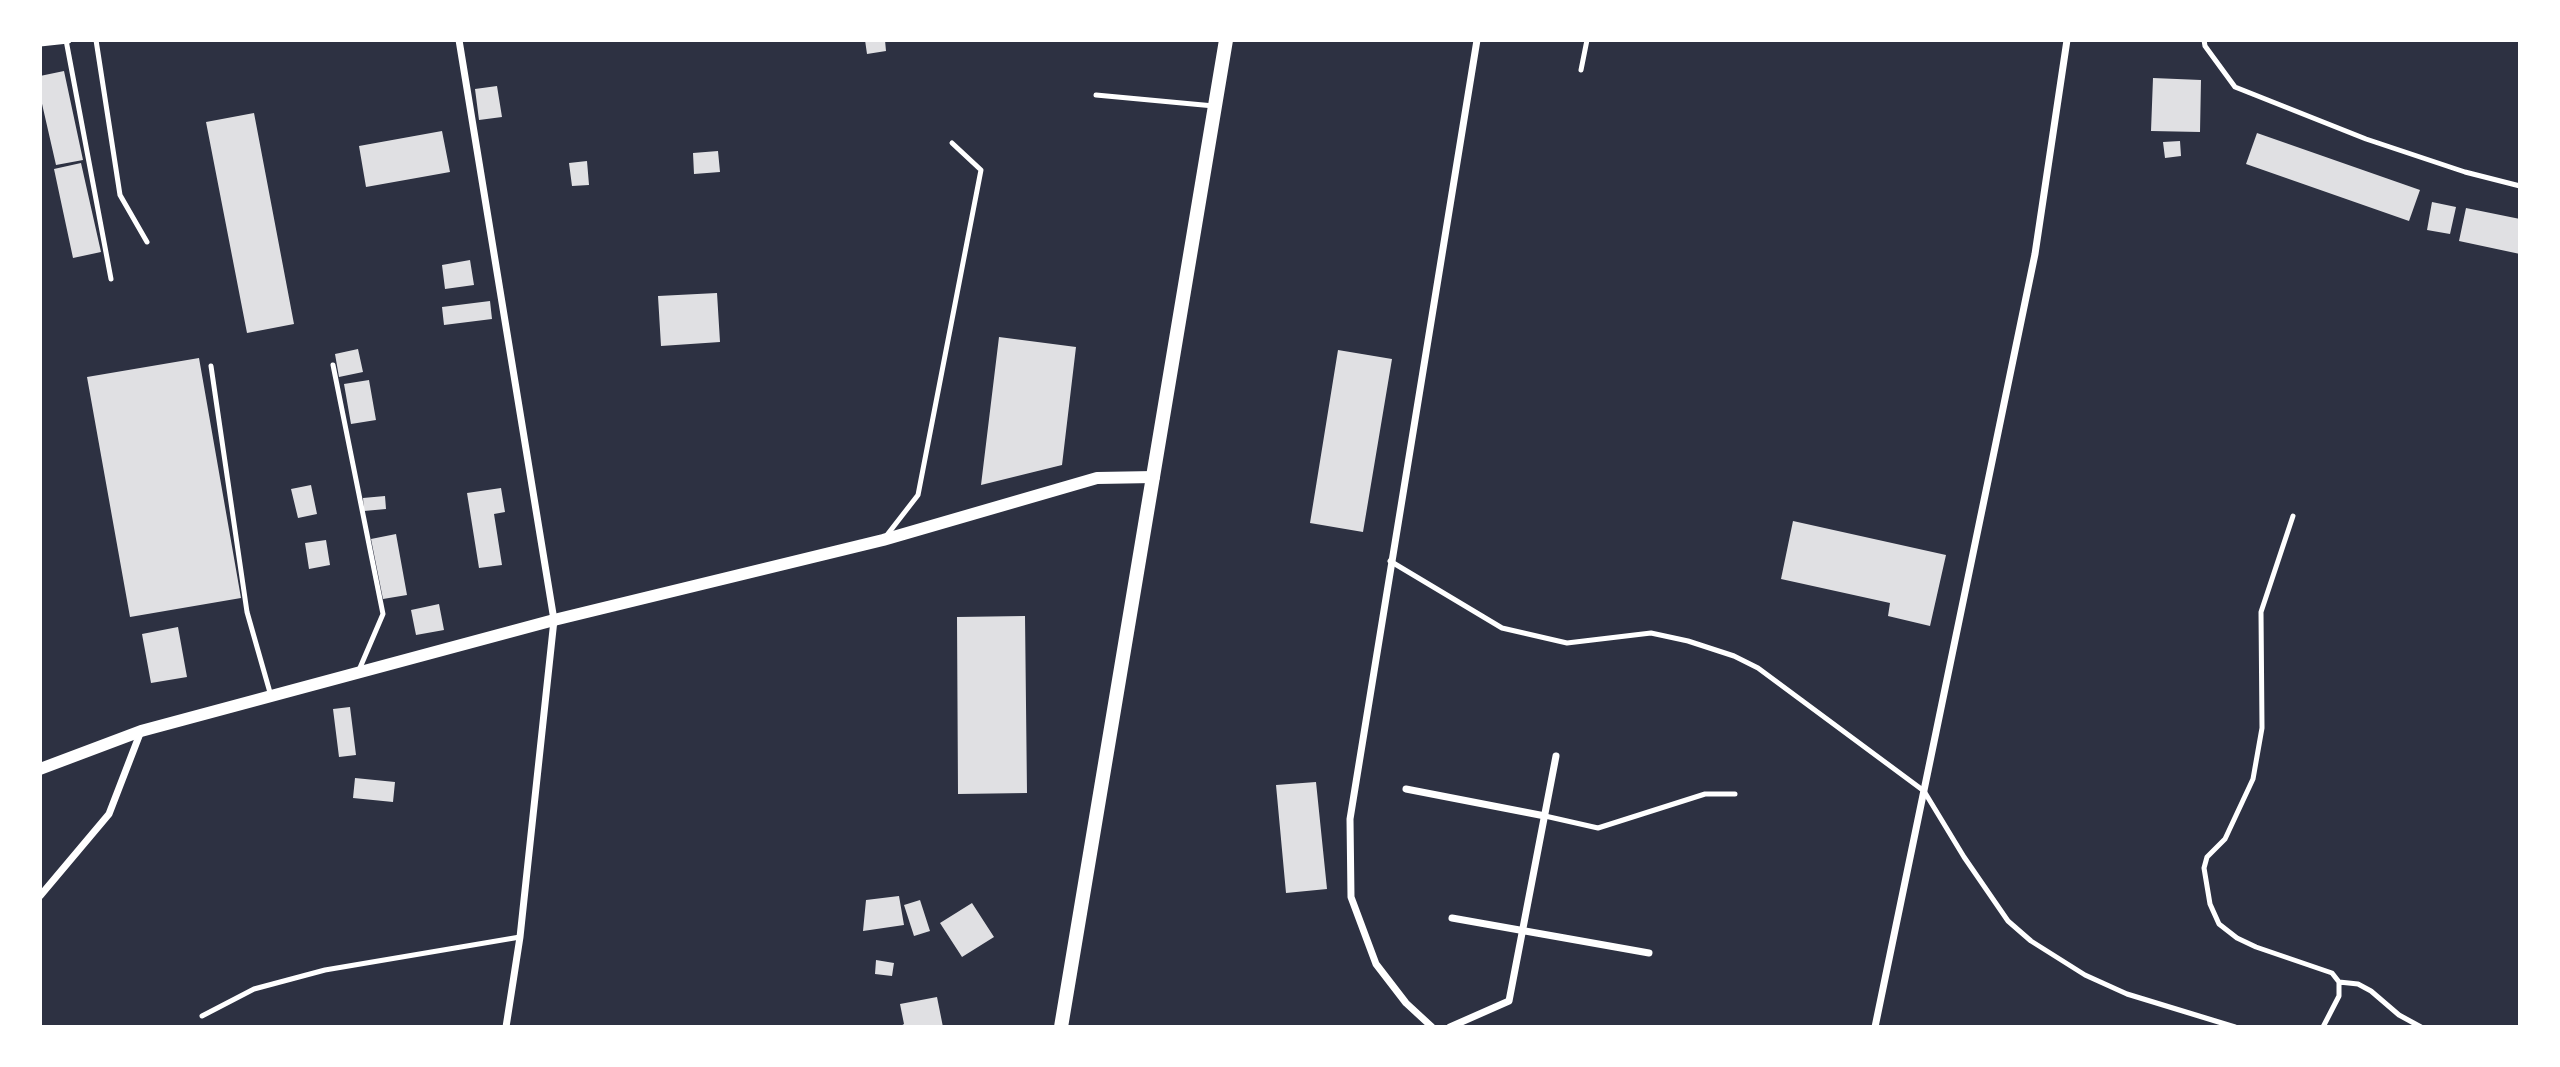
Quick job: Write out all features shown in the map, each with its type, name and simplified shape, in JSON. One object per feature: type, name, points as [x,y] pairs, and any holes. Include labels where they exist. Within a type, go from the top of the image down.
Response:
[{"type":"main road","points":[[1061,1027],[1226,40]]},
{"type":"street","points":[[40,43],[67,40]]},
{"type":"street","points":[[459,40],[554,620],[520,937],[506,1027]]},
{"type":"street","points":[[1432,1027],[1406,1003],[1376,964],[1351,897],[1350,819],[1477,40]]},
{"type":"street","points":[[1875,1027],[2035,254],[2067,40]]},
{"type":"street","points":[[40,769],[141,731],[554,620],[883,540],[1097,478],[1153,477]]},
{"type":"street","points":[[40,896],[109,814],[141,731]]},
{"type":"street","points":[[1450,1027],[1509,1001],[1556,756]]},
{"type":"street","points":[[1406,789],[1545,816]]},
{"type":"street","points":[[1452,918],[1649,953]]},
{"type":"lane","points":[[67,40],[111,279]]},
{"type":"lane","points":[[96,40],[120,195],[147,242]]},
{"type":"lane","points":[[1581,70],[1587,40]]},
{"type":"lane","points":[[2204,40],[2205,46],[2235,87],[2366,139],[2465,172],[2520,186]]},
{"type":"lane","points":[[1096,95],[1214,106]]},
{"type":"lane","points":[[883,540],[918,495],[981,170],[952,144]]},
{"type":"lane","points":[[332,365],[383,614],[358,673]]},
{"type":"lane","points":[[211,366],[247,612],[271,696]]},
{"type":"lane","points":[[2293,516],[2261,612],[2263,727],[2253,779],[2225,839],[2207,857],[2204,868],[2210,904],[2219,924],[2236,938],[2332,972],[2339,982],[2339,996],[2323,1027]]},
{"type":"lane","points":[[1390,561],[1502,628],[1525,635],[1567,643],[1651,634],[1688,641],[1734,656],[1758,668],[1924,791],[2008,921],[2031,941],[2085,975],[2127,993],[2235,1027]]},
{"type":"lane","points":[[1545,816],[1598,828],[1705,794],[1735,794]]},
{"type":"lane","points":[[202,1016],[254,989],[325,971],[520,937]]},
{"type":"lane","points":[[2339,982],[2358,984],[2371,991],[2399,1015],[2421,1027]]},
{"type":"building","points":[[865,40],[885,40],[886,51],[867,54]]},
{"type":"building","points":[[64,71],[83,160],[56,165],[40,95],[40,76]]},
{"type":"building","points":[[2153,78],[2201,80],[2200,132],[2151,131]]},
{"type":"building","points":[[497,86],[502,117],[479,120],[475,89]]},
{"type":"building","points":[[254,113],[294,324],[247,333],[206,122]]},
{"type":"building","points":[[442,131],[450,172],[366,187],[359,146]]},
{"type":"building","points":[[2257,133],[2420,190],[2409,221],[2246,164]]},
{"type":"building","points":[[2180,141],[2181,156],[2165,158],[2163,142]]},
{"type":"building","points":[[718,151],[720,172],[694,174],[693,153]]},
{"type":"building","points":[[587,161],[589,185],[572,186],[569,163]]},
{"type":"building","points":[[81,163],[101,252],[73,258],[54,169]]},
{"type":"building","points":[[2432,202],[2456,207],[2450,234],[2427,230]]},
{"type":"building","points":[[2466,208],[2520,219],[2520,254],[2459,241]]},
{"type":"building","points":[[470,260],[474,285],[445,289],[442,265]]},
{"type":"building","points":[[717,293],[720,342],[661,346],[658,296]]},
{"type":"building","points":[[490,301],[492,319],[444,325],[442,307]]},
{"type":"building","points":[[999,337],[1076,347],[1062,465],[981,485]]},
{"type":"building","points":[[358,349],[363,372],[339,377],[335,354]]},
{"type":"building","points":[[1338,350],[1392,359],[1363,532],[1310,523]]},
{"type":"building","points":[[199,358],[241,598],[130,617],[87,377]]},
{"type":"building","points":[[369,380],[376,420],[351,424],[344,384]]},
{"type":"building","points":[[311,485],[317,514],[298,518],[291,489]]},
{"type":"building","points":[[501,488],[505,512],[494,514],[502,565],[479,568],[467,493]]},
{"type":"building","points":[[385,496],[386,509],[364,511],[363,498]]},
{"type":"building","points":[[1793,521],[1946,555],[1930,626],[1888,616],[1890,603],[1781,579]]},
{"type":"building","points":[[396,534],[407,595],[383,599],[371,539]]},
{"type":"building","points":[[326,540],[330,565],[309,569],[305,543]]},
{"type":"building","points":[[439,604],[444,630],[416,635],[411,610]]},
{"type":"building","points":[[1025,616],[1027,793],[958,794],[957,617]]},
{"type":"building","points":[[178,627],[187,677],[151,683],[142,634]]},
{"type":"building","points":[[350,707],[356,755],[339,757],[333,709]]},
{"type":"building","points":[[355,778],[395,782],[393,802],[353,798]]},
{"type":"building","points":[[1316,782],[1327,889],[1286,893],[1276,785]]},
{"type":"building","points":[[899,896],[904,925],[863,931],[866,900]]},
{"type":"building","points":[[920,900],[930,931],[914,936],[904,905]]},
{"type":"building","points":[[972,903],[994,937],[962,957],[940,923]]},
{"type":"building","points":[[876,960],[894,963],[892,976],[875,974]]},
{"type":"building","points":[[937,997],[943,1027],[899,1027],[904,1024],[900,1004]]}]
